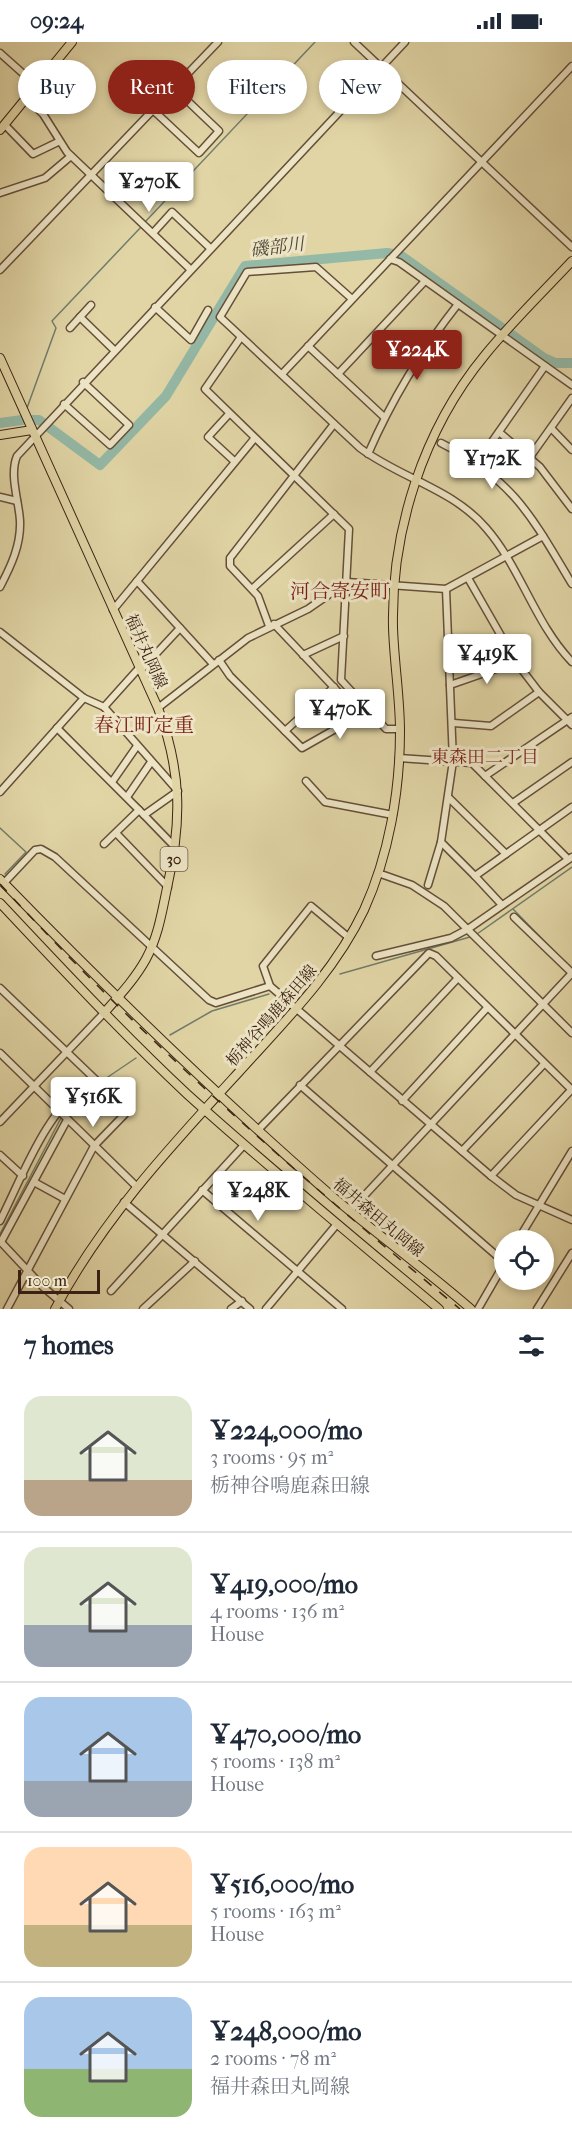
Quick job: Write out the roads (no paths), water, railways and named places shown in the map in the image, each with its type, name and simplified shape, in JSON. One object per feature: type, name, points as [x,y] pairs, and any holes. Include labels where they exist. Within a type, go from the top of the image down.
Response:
[{"type":"main road","points":[[58,60],[72,42]]},
{"type":"main road","points":[[2,127],[18,109]]},
{"type":"main road","name":"栃神谷鳴鹿森田線","points":[[218,1094],[297,1010],[325,974],[363,911],[378,873],[393,815],[400,729],[393,627],[394,586],[403,525],[416,481],[445,412],[484,356],[572,261]]},
{"type":"main road","name":"福井丸岡線","points":[[1,364],[158,708],[170,746],[178,791],[176,848],[151,947],[136,976],[104,1013]]},
{"type":"main road","points":[[0,435],[33,433]]},
{"type":"main road","points":[[2,881],[117,998],[218,1094],[124,1202],[57,1305]]},
{"type":"main road","points":[[0,903],[104,1013],[204,1109]]},
{"type":"main road","name":"福井森田丸岡線","points":[[218,1094],[350,1211],[471,1309]]},
{"type":"main road","name":"福井森田丸岡線","points":[[204,1109],[436,1308]]},
{"type":"street","points":[[195,66],[218,42]]},
{"type":"street","points":[[354,42],[373,60]]},
{"type":"street","points":[[388,60],[405,42]]},
{"type":"street","points":[[0,53],[18,69]]},
{"type":"street","points":[[282,374],[572,66]]},
{"type":"street","points":[[402,88],[572,247]]},
{"type":"street","points":[[157,114],[199,153],[219,131],[195,108]]},
{"type":"street","points":[[43,114],[58,142],[71,156],[190,269]]},
{"type":"street","points":[[0,270],[149,114]]},
{"type":"street","points":[[0,587],[13,563],[19,539],[15,460],[33,433],[337,114]]},
{"type":"street","points":[[2,127],[33,154],[58,142]]},
{"type":"street","points":[[0,193],[45,178],[71,156]]},
{"type":"street","points":[[153,233],[172,212],[210,248]]},
{"type":"street","points":[[390,259],[399,262],[572,385]]},
{"type":"street","points":[[352,299],[316,267],[248,272],[220,317],[368,454],[441,492],[485,526],[506,556],[545,624],[572,662]]},
{"type":"street","points":[[338,374],[425,281]]},
{"type":"street","points":[[368,454],[384,417],[412,366],[458,304]]},
{"type":"street","points":[[70,328],[91,305]]},
{"type":"street","points":[[155,307],[191,340],[208,310]]},
{"type":"street","points":[[80,317],[114,350]]},
{"type":"street","points":[[241,337],[205,389],[254,439],[350,529],[340,680],[386,729],[400,729]]},
{"type":"street","points":[[308,346],[384,417]]},
{"type":"street","points":[[477,463],[545,366]]},
{"type":"street","points":[[63,404],[110,445],[129,425],[83,382]]},
{"type":"street","points":[[530,457],[572,398]]},
{"type":"street","points":[[229,414],[208,437],[233,460]]},
{"type":"street","points":[[137,581],[180,628],[302,748],[360,715],[271,625],[258,596],[230,566],[230,558],[334,424]]},
{"type":"street","points":[[550,428],[572,450]]},
{"type":"street","points":[[499,432],[530,457],[552,480],[572,509]]},
{"type":"street","points":[[113,610],[233,460],[254,439]]},
{"type":"street","points":[[441,443],[477,463],[515,495],[572,584]]},
{"type":"street","points":[[0,497],[18,501]]},
{"type":"street","points":[[252,589],[334,514]]},
{"type":"street","points":[[158,708],[216,662],[271,625],[308,609],[347,582],[446,589],[543,536]]},
{"type":"street","points":[[468,578],[516,662],[539,692],[571,721],[485,776]]},
{"type":"street","points":[[429,885],[441,842],[453,761],[454,723],[446,589]]},
{"type":"street","points":[[104,706],[180,628]]},
{"type":"street","points":[[0,632],[84,698],[104,706],[178,791],[142,813],[104,844]]},
{"type":"street","points":[[303,655],[344,636]]},
{"type":"street","points":[[450,685],[516,662]]},
{"type":"street","points":[[285,731],[334,687]]},
{"type":"street","points":[[454,723],[491,726],[539,692]]},
{"type":"street","points":[[0,792],[84,698]]},
{"type":"street","points":[[57,728],[176,848]]},
{"type":"street","points":[[112,782],[137,746]]},
{"type":"street","points":[[376,956],[451,938],[470,930],[570,858],[472,764],[399,758]]},
{"type":"street","points":[[127,797],[151,762]]},
{"type":"street","points":[[513,803],[572,762]]},
{"type":"street","points":[[306,781],[326,802],[393,815]]},
{"type":"street","points":[[449,798],[506,854]]},
{"type":"street","points":[[475,876],[572,807]]},
{"type":"street","points":[[116,833],[168,887]]},
{"type":"street","points":[[441,842],[502,905]]},
{"type":"street","points":[[2,881],[34,851],[43,850],[55,857],[209,1000],[216,1003],[270,986]]},
{"type":"street","points":[[378,873],[412,885],[429,894],[470,930],[572,1033]]},
{"type":"street","points":[[348,938],[311,906],[263,966],[270,986],[491,1176],[516,1195],[572,1220]]},
{"type":"street","points":[[350,1211],[572,973],[514,917]]},
{"type":"street","points":[[258,1130],[429,953],[458,978],[572,1090],[491,1176]]},
{"type":"street","points":[[370,1072],[458,978]]},
{"type":"street","points":[[0,988],[123,1106],[125,1114],[94,1146],[7,1309]]},
{"type":"street","points":[[402,1101],[488,1008]]},
{"type":"street","points":[[0,1122],[104,1013]]},
{"type":"street","points":[[0,1053],[137,1187]]},
{"type":"street","points":[[0,1066],[6,1059]]},
{"type":"street","points":[[462,1151],[544,1064]]},
{"type":"street","points":[[0,1221],[58,1111],[78,1088],[93,1078]]},
{"type":"street","points":[[300,1086],[494,1254]]},
{"type":"street","points":[[67,1120],[1,1241],[57,1305],[69,1309]]},
{"type":"street","points":[[111,1291],[244,1144]]},
{"type":"street","points":[[524,1230],[572,1151]]},
{"type":"street","points":[[0,1155],[23,1176]]},
{"type":"street","points":[[34,1182],[65,1198]]},
{"type":"street","points":[[202,1190],[342,1309]]},
{"type":"street","points":[[124,1202],[250,1309]]},
{"type":"street","points":[[266,1309],[337,1224]]},
{"type":"street","points":[[537,1309],[572,1253]]},
{"type":"street","points":[[143,1309],[195,1261]]},
{"type":"street","points":[[478,1309],[494,1281]]},
{"type":"street","points":[[231,1309],[242,1301]]},
{"type":"waterway","points":[[145,222],[315,42]]},
{"type":"waterway","points":[[27,408],[56,328],[52,321],[142,226]]},
{"type":"waterway","name":"磯部川","points":[[32,420],[39,420],[100,465],[166,396],[245,266],[387,253],[400,255],[544,358],[555,363],[572,363]]},
{"type":"waterway","name":"磯部川","points":[[0,423],[22,420]]},
{"type":"waterway","points":[[0,828],[26,852],[5,874]]},
{"type":"waterway","points":[[477,934],[572,867]]},
{"type":"waterway","points":[[513,909],[556,953]]},
{"type":"waterway","points":[[340,974],[470,937]]},
{"type":"waterway","points":[[282,990],[304,985]]},
{"type":"waterway","points":[[170,1035],[212,1011],[269,994]]},
{"type":"waterway","points":[[102,1081],[136,1058]]},
{"type":"waterway","points":[[64,1114],[74,1100],[97,1083]]},
{"type":"waterway","points":[[0,1234],[61,1118]]},
{"type":"railway","points":[[0,884],[109,997],[222,1105],[460,1309]]},
{"type":"district","name":"河合寄安町","points":[[340,591]]},
{"type":"district","name":"春江町定重","points":[[144,725]]},
{"type":"district","name":"東森田二丁目","points":[[485,757]]}]
